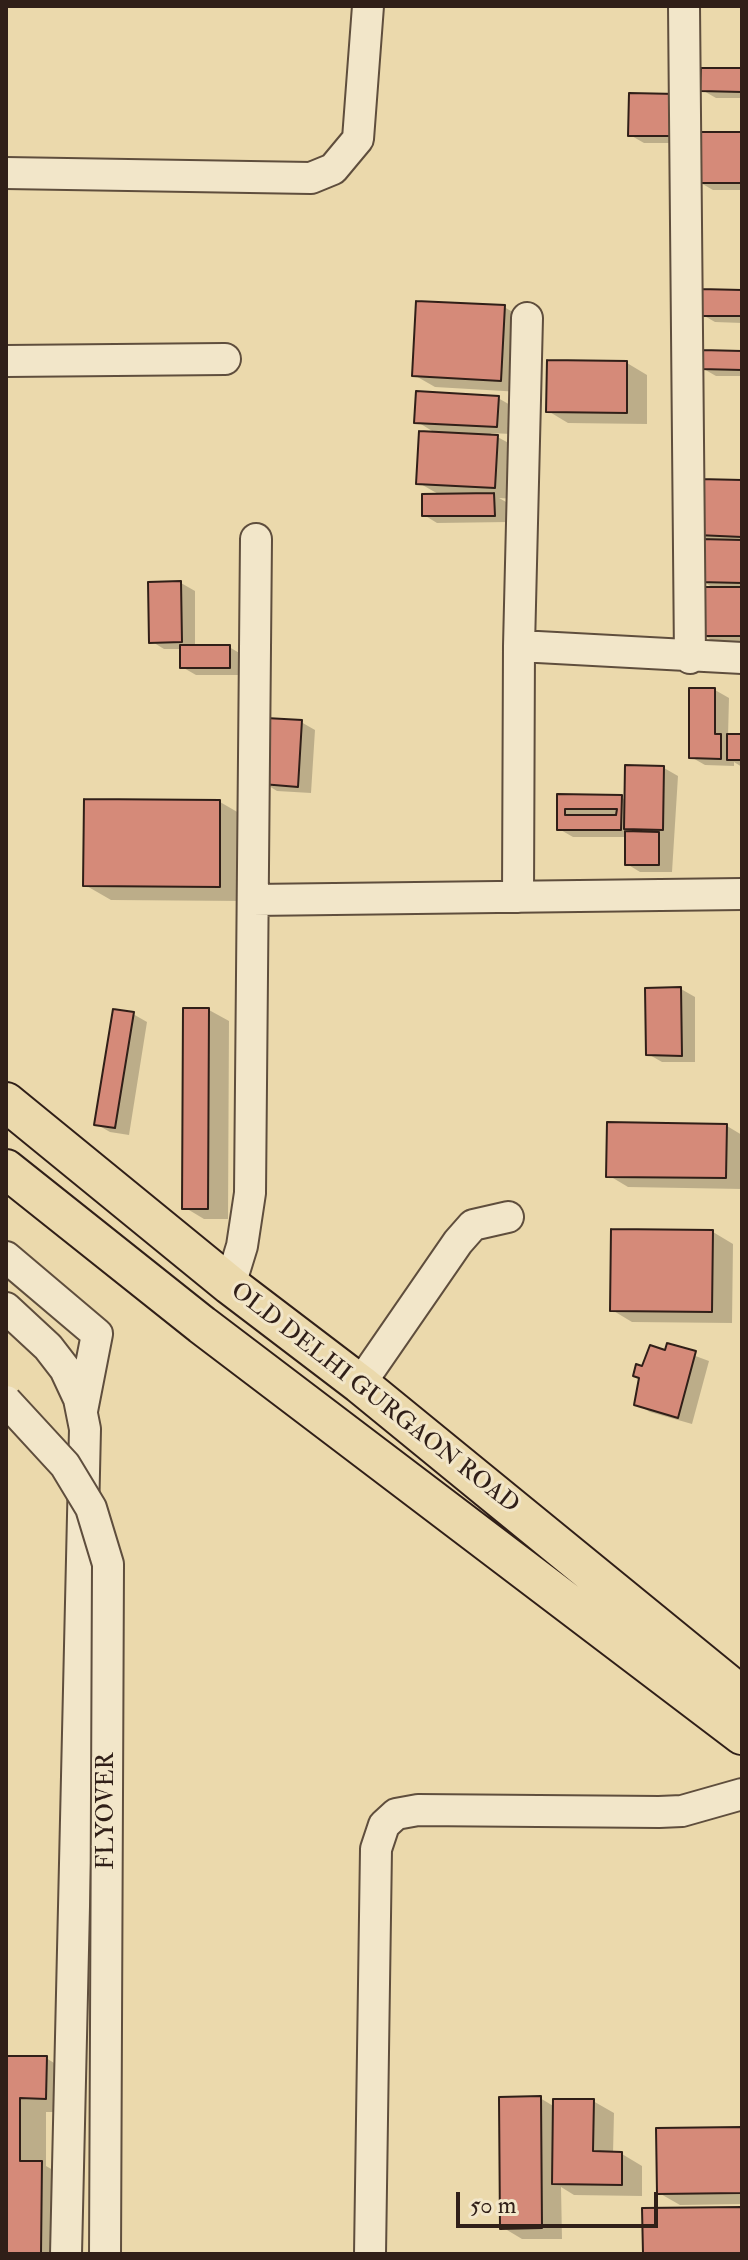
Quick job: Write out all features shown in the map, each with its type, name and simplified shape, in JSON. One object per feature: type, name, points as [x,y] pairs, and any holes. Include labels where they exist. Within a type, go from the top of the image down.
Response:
[{"type":"main road","name":"OLD DELHI GURGAON ROAD","points":[[6,1102],[230,1285],[360,1384],[742,1696]]},
{"type":"main road","name":"OLD DELHI GURGAON ROAD","points":[[6,1169],[274,1380],[742,1735]]},
{"type":"main road","points":[[274,1380],[302,1340]]},
{"type":"street","points":[[6,173],[311,178],[333,169],[358,139],[368,6]]},
{"type":"street","points":[[684,6],[690,658]]},
{"type":"street","points":[[518,897],[519,646],[527,318]]},
{"type":"street","points":[[6,361],[225,359]]},
{"type":"street","points":[[230,1285],[248,1218],[256,539]]},
{"type":"street","points":[[519,646],[690,658],[742,658]]},
{"type":"street","points":[[253,900],[742,894]]},
{"type":"street","points":[[360,1384],[473,1225],[508,1217]]},
{"type":"street","points":[[6,1257],[97,1334],[82,1413]]},
{"type":"street","points":[[6,1308],[48,1347],[65,1369],[85,1429],[66,2254]]},
{"type":"street","name":"FLYOVER","points":[[6,1401],[29,1422],[65,1465],[91,1508],[108,1564],[105,2254]]},
{"type":"street","points":[[370,2254],[376,1849],[384,1825],[396,1814],[418,1810],[682,1811],[742,1794]]},
{"type":"building","points":[[701,68],[742,68],[742,92],[700,91]]},
{"type":"building","points":[[629,93],[677,94],[676,136],[628,136]]},
{"type":"building","points":[[697,132],[742,132],[742,183],[697,183]]},
{"type":"building","points":[[700,289],[742,290],[742,316],[699,316]]},
{"type":"building","points":[[416,301],[505,305],[501,381],[412,376]]},
{"type":"building","points":[[701,350],[742,351],[742,370],[700,369]]},
{"type":"building","points":[[547,360],[627,361],[627,413],[546,412]]},
{"type":"building","points":[[416,391],[499,396],[497,427],[414,423]]},
{"type":"building","points":[[419,431],[498,435],[495,488],[416,484]]},
{"type":"building","points":[[699,479],[742,480],[742,537],[697,535]]},
{"type":"building","points":[[494,493],[495,516],[422,516],[422,494]]},
{"type":"building","points":[[700,539],[742,540],[742,583],[699,582]]},
{"type":"building","points":[[181,581],[182,642],[149,643],[148,582]]},
{"type":"building","points":[[701,587],[742,587],[742,636],[701,636]]},
{"type":"building","points":[[180,645],[230,645],[230,668],[180,668]]},
{"type":"building","points":[[689,688],[715,688],[715,734],[721,734],[721,759],[689,758]]},
{"type":"building","points":[[266,718],[302,720],[298,787],[262,784]]},
{"type":"building","points":[[727,734],[742,734],[742,760],[727,760]]},
{"type":"building","points":[[625,765],[664,766],[663,830],[624,829]]},
{"type":"building","points":[[557,794],[622,795],[621,830],[557,830]],"holes":[[[565,809],[617,809],[616,815],[565,815]]]},
{"type":"building","points":[[84,799],[220,800],[220,887],[83,886]]},
{"type":"building","points":[[625,831],[659,832],[659,865],[625,865]]},
{"type":"building","points":[[681,987],[682,1056],[646,1055],[645,988]]},
{"type":"building","points":[[183,1008],[209,1008],[208,1209],[182,1209]]},
{"type":"building","points":[[113,1009],[134,1012],[115,1128],[94,1125]]},
{"type":"building","points":[[607,1122],[727,1124],[726,1178],[606,1177]]},
{"type":"building","points":[[611,1229],[713,1230],[712,1312],[610,1311]]},
{"type":"building","points":[[667,1343],[696,1351],[678,1418],[634,1405],[639,1378],[633,1376],[636,1364],[642,1366],[650,1345],[665,1350]]},
{"type":"building","points":[[6,2056],[47,2056],[46,2099],[20,2098],[20,2161],[42,2161],[41,2254],[6,2254]]},
{"type":"building","points":[[541,2096],[542,2228],[500,2229],[499,2097]]},
{"type":"building","points":[[553,2099],[594,2099],[593,2151],[622,2152],[622,2185],[552,2184]]},
{"type":"building","points":[[742,2127],[742,2193],[657,2194],[656,2128]]},
{"type":"building","points":[[742,2207],[742,2254],[643,2254],[642,2208]]}]
